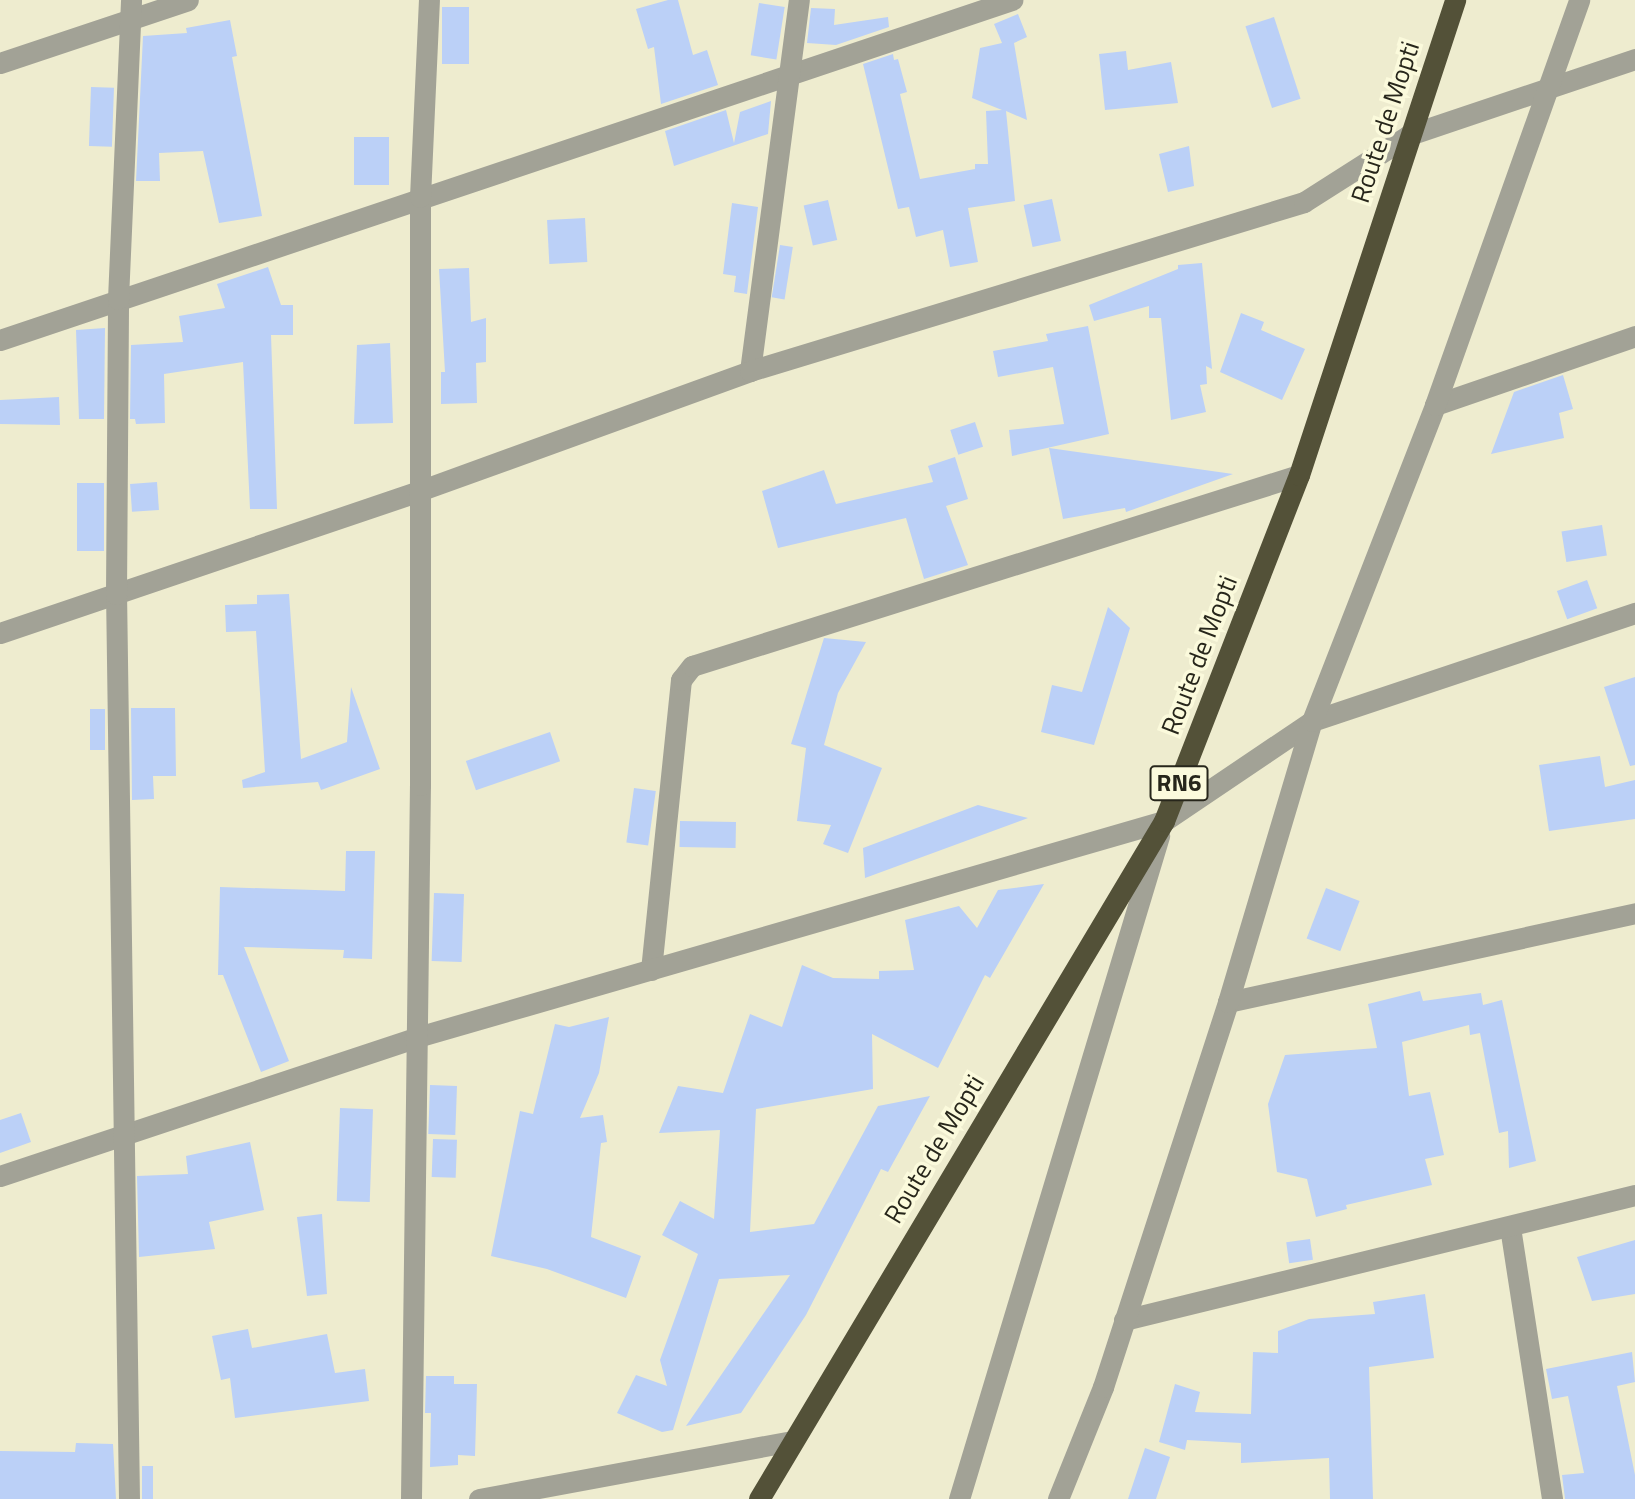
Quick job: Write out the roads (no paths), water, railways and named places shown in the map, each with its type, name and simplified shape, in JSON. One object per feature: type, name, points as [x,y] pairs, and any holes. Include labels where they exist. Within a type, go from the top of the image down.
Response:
[{"type":"highway","name":"Route de Mopti","points":[[760,1499],[791,1441],[1164,821],[1299,475],[1455,0]]},
{"type":"street","points":[[0,63],[132,10],[188,0]]},
{"type":"street","points":[[411,1499],[414,1038],[420,785],[420,197],[429,0]]},
{"type":"street","points":[[750,371],[799,0]]},
{"type":"street","points":[[0,340],[1012,0]]},
{"type":"street","points":[[1058,1499],[1124,1320],[1228,1002],[1312,721],[1435,405],[1544,90],[1579,0]]},
{"type":"street","points":[[129,1499],[116,594],[118,299],[132,10]]},
{"type":"street","points":[[0,633],[419,491],[750,371],[1304,202],[1409,135],[1635,59]]},
{"type":"street","points":[[1435,405],[1635,336]]},
{"type":"street","points":[[651,970],[681,680],[692,666],[1299,475]]},
{"type":"street","points":[[0,1176],[414,1038],[1164,821],[1312,721],[1635,612]]},
{"type":"street","points":[[959,1499],[1164,821]]},
{"type":"street","points":[[1228,1002],[1635,913]]},
{"type":"street","points":[[1124,1320],[1635,1195]]},
{"type":"street","points":[[1510,1227],[1552,1499]]},
{"type":"street","points":[[479,1499],[791,1441]]}]
